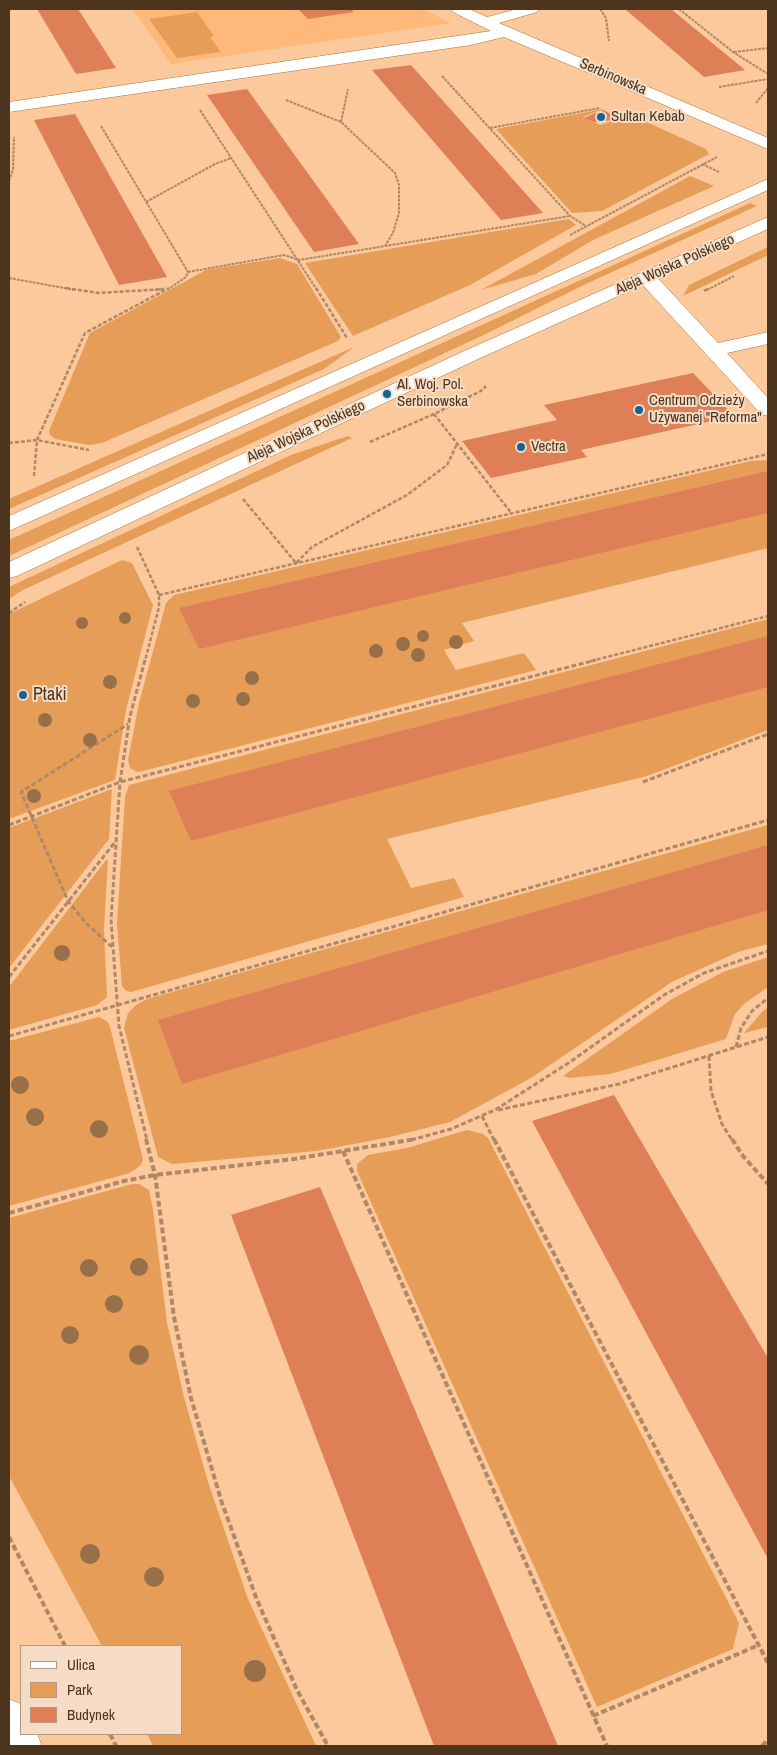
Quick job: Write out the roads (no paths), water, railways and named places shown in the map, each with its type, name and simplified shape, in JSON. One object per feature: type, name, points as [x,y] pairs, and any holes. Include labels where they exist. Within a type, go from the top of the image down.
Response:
[{"type":"main road","name":"Serbinowska","points":[[458,9],[488,22],[505,32],[768,144]]},
{"type":"main road","points":[[488,22],[532,9]]},
{"type":"main road","points":[[11,107],[471,40],[505,32]]},
{"type":"main road","points":[[9,524],[768,184]]},
{"type":"main road","name":"Aleja Wojska Polskiego","points":[[9,571],[471,355],[647,278],[768,222]]},
{"type":"main road","points":[[647,278],[768,410]]},
{"type":"main road","points":[[714,350],[768,338]]},
{"type":"main road","points":[[9,1719],[22,1746]]},
{"type":"place","name":"Sultan Kebab","points":[[601,117]]},
{"type":"place","name":"Al. Woj. Pol. Serbinowska","points":[[387,394]]},
{"type":"place","name":"Centrum Odzieży Używanej \"Reforma\"","points":[[639,410]]},
{"type":"place","name":"Vectra","points":[[521,447]]},
{"type":"place","name":"Ptaki","points":[[23,695]]}]
